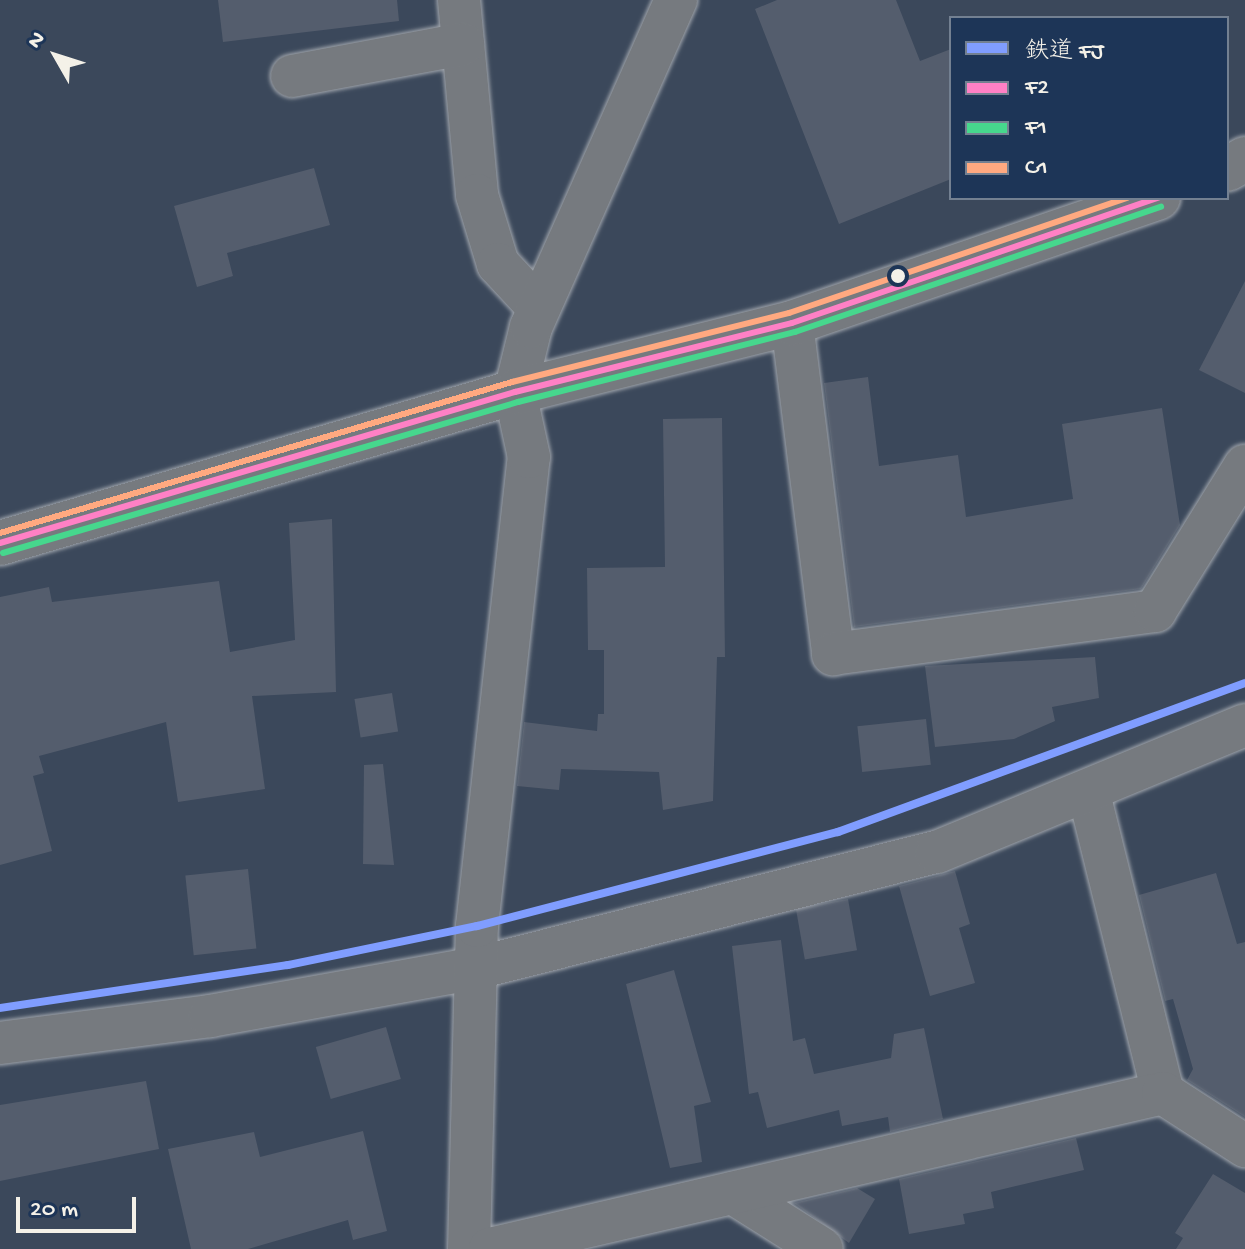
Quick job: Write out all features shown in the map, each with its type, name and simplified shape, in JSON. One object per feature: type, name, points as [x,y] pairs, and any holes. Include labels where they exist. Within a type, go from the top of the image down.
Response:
[{"type":"highway","points":[[0,543],[515,392],[792,323],[1152,200]]},
{"type":"street","points":[[459,0],[468,161],[498,264],[539,308]]},
{"type":"street","points":[[469,1249],[477,968],[529,457],[515,392],[539,308],[676,0]]},
{"type":"street","points":[[292,76],[463,44]]},
{"type":"street","points":[[792,323],[833,654],[1155,611],[1245,466]]},
{"type":"street","points":[[0,1043],[210,1016],[477,968],[937,852],[1089,794],[1245,725]]},
{"type":"street","points":[[1089,794],[1163,1093],[1245,1146]]},
{"type":"street","points":[[490,1249],[1163,1093]]},
{"type":"street","points":[[733,1193],[822,1249]]},
{"type":"building","points":[[218,0],[397,0],[399,21],[223,42]]},
{"type":"building","points":[[777,0],[896,0],[920,61],[949,50],[949,180],[839,224],[755,9]]},
{"type":"building","points":[[314,168],[330,225],[227,253],[233,276],[197,287],[174,206]]},
{"type":"building","points":[[1245,281],[1245,393],[1199,370]]},
{"type":"building","points":[[868,377],[879,466],[958,455],[966,517],[1073,499],[1062,424],[1162,408],[1180,525],[1141,589],[854,627],[824,383]]},
{"type":"building","points":[[722,418],[725,657],[717,657],[713,801],[663,810],[659,772],[561,769],[559,790],[517,786],[524,722],[597,731],[598,714],[604,714],[604,650],[588,650],[587,568],[665,567],[663,419]]},
{"type":"building","points":[[332,519],[336,692],[252,696],[265,789],[178,802],[166,722],[39,756],[44,773],[33,776],[52,851],[0,865],[0,597],[49,587],[52,602],[219,581],[230,652],[295,640],[289,523]]},
{"type":"building","points":[[1095,657],[1099,698],[1052,707],[1055,721],[1014,739],[935,747],[925,666]]},
{"type":"building","points":[[392,693],[398,732],[361,737],[354,699]]},
{"type":"building","points":[[926,719],[931,765],[862,772],[857,726]]},
{"type":"building","points":[[383,764],[394,865],[363,864],[364,765]]},
{"type":"building","points":[[248,869],[256,949],[194,955],[185,876]]},
{"type":"building","points":[[955,871],[970,924],[959,928],[975,983],[930,996],[899,886]]},
{"type":"building","points":[[1216,873],[1237,944],[1245,942],[1245,1117],[1187,1080],[1193,1069],[1173,999],[1165,1001],[1139,895]]},
{"type":"building","points":[[848,899],[857,950],[805,959],[796,908]]},
{"type":"building","points":[[781,940],[793,1041],[805,1038],[814,1074],[891,1058],[894,1034],[924,1028],[943,1119],[890,1132],[888,1117],[842,1126],[839,1110],[767,1128],[758,1092],[749,1094],[732,946]]},
{"type":"building","points":[[674,970],[711,1102],[694,1106],[702,1162],[670,1168],[626,984]]},
{"type":"building","points":[[386,1027],[401,1079],[331,1099],[316,1047]]},
{"type":"building","points":[[146,1081],[159,1149],[0,1181],[0,1105]]},
{"type":"building","points":[[363,1131],[387,1231],[353,1240],[348,1220],[248,1249],[191,1249],[168,1149],[254,1132],[260,1157]]},
{"type":"building","points":[[1076,1138],[1084,1170],[991,1192],[994,1208],[963,1214],[965,1224],[909,1234],[899,1179]]},
{"type":"building","points":[[1213,1174],[1245,1193],[1245,1249],[1176,1249],[1183,1238],[1175,1233]]},
{"type":"building","points":[[857,1188],[875,1199],[849,1243],[794,1203]]},
{"type":"rail line","name":"FJ","points":[[0,1008],[288,965],[477,926],[838,832],[1245,683]]},
{"type":"transit line","name":"C1","points":[[0,533],[512,382],[789,313],[1121,200]]},
{"type":"transit line","name":"F2","points":[[0,543],[515,392],[792,323],[1152,200]]},
{"type":"transit line","name":"F1","points":[[3,553],[518,402],[795,332],[1161,207]]}]
